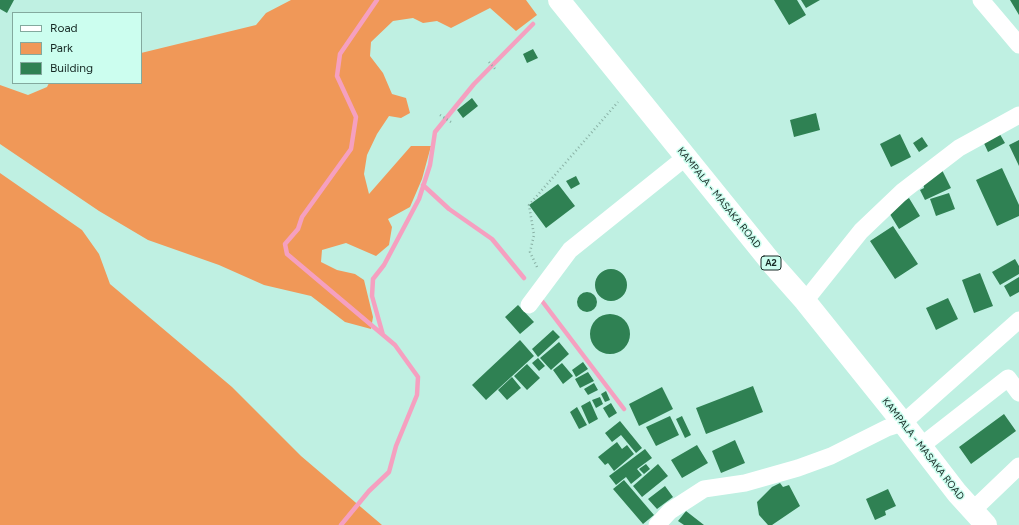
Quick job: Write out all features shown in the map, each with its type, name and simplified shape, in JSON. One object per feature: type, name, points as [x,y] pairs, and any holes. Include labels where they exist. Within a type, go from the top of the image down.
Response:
[{"type":"main road","name":"KAMPALA - MASAKA ROAD","points":[[559,0],[774,266],[805,301],[979,518]]},
{"type":"street","points":[[981,0],[1019,45]]},
{"type":"street","points":[[805,301],[861,231],[903,191],[959,148],[1019,115]]},
{"type":"street","points":[[531,302],[570,250],[686,157]]},
{"type":"street","points":[[657,525],[670,511],[704,489],[745,483],[798,468],[831,456],[880,431],[903,422],[1019,320]]},
{"type":"street","points":[[921,446],[1008,378],[1019,393]]},
{"type":"street","points":[[979,518],[1019,466]]},
{"type":"path","points":[[488,62],[496,70]]},
{"type":"path","points":[[531,302],[537,285],[538,268],[530,252],[534,235],[529,205],[630,88]]},
{"type":"path","points":[[440,115],[451,122]]},
{"type":"green space","points":[[291,0],[526,0],[537,15],[516,31],[490,8],[451,28],[437,21],[423,23],[413,18],[393,21],[371,42],[370,56],[383,73],[392,94],[406,98],[410,113],[401,118],[389,116],[377,134],[367,155],[364,174],[369,194],[411,146],[431,146],[422,179],[410,207],[388,219],[392,227],[389,245],[376,256],[346,243],[322,250],[321,262],[337,270],[355,274],[364,280],[373,317],[371,329],[345,322],[311,296],[264,285],[219,265],[148,240],[99,211],[0,144],[0,85],[28,95],[47,87],[48,84],[142,84],[142,53],[256,25],[266,13]]},
{"type":"green space","points":[[0,173],[82,230],[99,254],[110,284],[232,387],[301,456],[382,525],[0,525]]},
{"type":"building","points":[[0,0],[14,0],[7,13],[0,9]]},
{"type":"building","points":[[774,0],[797,0],[806,15],[789,25]]},
{"type":"building","points":[[801,0],[820,0],[806,8]]},
{"type":"building","points":[[1010,0],[1019,0],[1019,15]]},
{"type":"building","points":[[533,49],[538,58],[527,63],[523,54]]},
{"type":"building","points":[[472,98],[478,106],[463,118],[457,110]]},
{"type":"building","points":[[816,113],[820,130],[794,137],[790,120]]},
{"type":"building","points":[[998,131],[1005,143],[988,152],[982,139]]},
{"type":"building","points":[[900,134],[911,157],[891,167],[880,144]]},
{"type":"building","points":[[922,137],[928,146],[919,152],[913,143]]},
{"type":"building","points":[[1019,140],[1019,166],[1009,145]]},
{"type":"building","points":[[941,168],[951,188],[925,200],[920,190],[924,188],[922,178]]},
{"type":"building","points":[[1002,168],[1019,205],[1019,216],[997,226],[976,180]]},
{"type":"building","points":[[576,176],[580,184],[571,189],[566,181]]},
{"type":"building","points":[[558,184],[575,206],[546,228],[529,205]]},
{"type":"building","points":[[949,193],[955,209],[936,216],[930,199]]},
{"type":"building","points":[[909,198],[920,216],[899,229],[888,211]]},
{"type":"building","points":[[893,226],[918,264],[895,279],[870,241]]},
{"type":"building","points":[[1015,259],[1019,266],[1019,274],[1000,285],[992,272]]},
{"type":"building","points":[[608,269],[614,269],[624,276],[627,285],[626,291],[620,298],[614,301],[608,301],[598,294],[595,288],[595,282],[602,272]]},
{"type":"building","points":[[980,273],[993,306],[974,313],[962,280]]},
{"type":"building","points":[[1019,277],[1019,292],[1010,297],[1004,286]]},
{"type":"building","points":[[587,292],[594,295],[597,302],[594,309],[587,312],[580,309],[577,302],[580,295]]},
{"type":"building","points":[[948,298],[958,319],[936,330],[926,308]]},
{"type":"building","points":[[518,305],[534,322],[520,334],[505,317]]},
{"type":"building","points":[[610,314],[624,320],[630,334],[624,348],[610,354],[596,348],[590,334],[596,320]]},
{"type":"building","points":[[553,330],[560,337],[538,357],[532,349]]},
{"type":"building","points":[[520,340],[534,356],[486,400],[472,385]]},
{"type":"building","points":[[559,342],[569,354],[551,370],[540,358]]},
{"type":"building","points":[[538,358],[545,366],[539,371],[532,363]]},
{"type":"building","points":[[583,362],[588,369],[576,377],[572,370]]},
{"type":"building","points":[[562,363],[573,376],[563,384],[553,370]]},
{"type":"building","points":[[527,364],[540,378],[527,390],[514,376]]},
{"type":"building","points":[[588,372],[594,381],[580,388],[575,379]]},
{"type":"building","points":[[512,377],[521,388],[507,400],[498,390]]},
{"type":"building","points":[[594,383],[598,390],[588,395],[584,389]]},
{"type":"building","points":[[753,386],[763,412],[706,434],[696,408]]},
{"type":"building","points":[[662,387],[673,409],[639,426],[629,404]]},
{"type":"building","points":[[606,391],[610,400],[605,402],[601,394]]},
{"type":"building","points":[[600,397],[603,404],[596,408],[592,400]]},
{"type":"building","points":[[590,401],[598,419],[589,424],[581,406]]},
{"type":"building","points":[[611,403],[617,413],[609,418],[603,408]]},
{"type":"building","points":[[577,407],[587,425],[579,429],[570,412]]},
{"type":"building","points":[[1004,414],[1016,431],[971,464],[959,447]]},
{"type":"building","points":[[670,416],[679,435],[656,446],[646,427]]},
{"type":"building","points":[[682,416],[691,435],[685,438],[676,419]]},
{"type":"building","points":[[620,421],[642,448],[636,453],[621,435],[612,442],[605,433]]},
{"type":"building","points":[[735,440],[745,463],[721,473],[712,451]]},
{"type":"building","points":[[617,442],[622,449],[627,445],[634,454],[614,471],[608,463],[605,465],[598,457]]},
{"type":"building","points":[[697,445],[708,463],[682,478],[671,460]]},
{"type":"building","points":[[645,449],[652,458],[637,469],[642,475],[631,484],[626,477],[616,485],[609,476]]},
{"type":"building","points":[[646,464],[650,469],[644,474],[639,469]]},
{"type":"building","points":[[658,464],[668,476],[642,497],[633,486]]},
{"type":"building","points":[[624,480],[654,515],[643,524],[613,489]]},
{"type":"building","points":[[780,483],[783,487],[789,485],[800,506],[772,525],[768,525],[759,515],[757,502],[772,487]]},
{"type":"building","points":[[665,486],[673,497],[657,509],[648,499]]},
{"type":"building","points":[[888,489],[896,506],[885,511],[886,515],[875,520],[866,499]]},
{"type":"building","points":[[686,511],[704,525],[684,525],[678,521]]},
{"type":"waterway","points":[[341,525],[369,491],[389,472],[396,446],[417,395],[418,377],[395,345],[287,254],[285,244],[298,229],[302,217],[351,149],[356,117],[337,76],[340,54],[377,0]]},
{"type":"waterway","points":[[383,335],[372,296],[373,279],[384,265],[419,199],[430,165],[435,132],[474,84],[533,24]]},
{"type":"waterway","points":[[423,185],[449,209],[492,239],[524,278]]},
{"type":"waterway","points":[[542,301],[624,409]]}]
